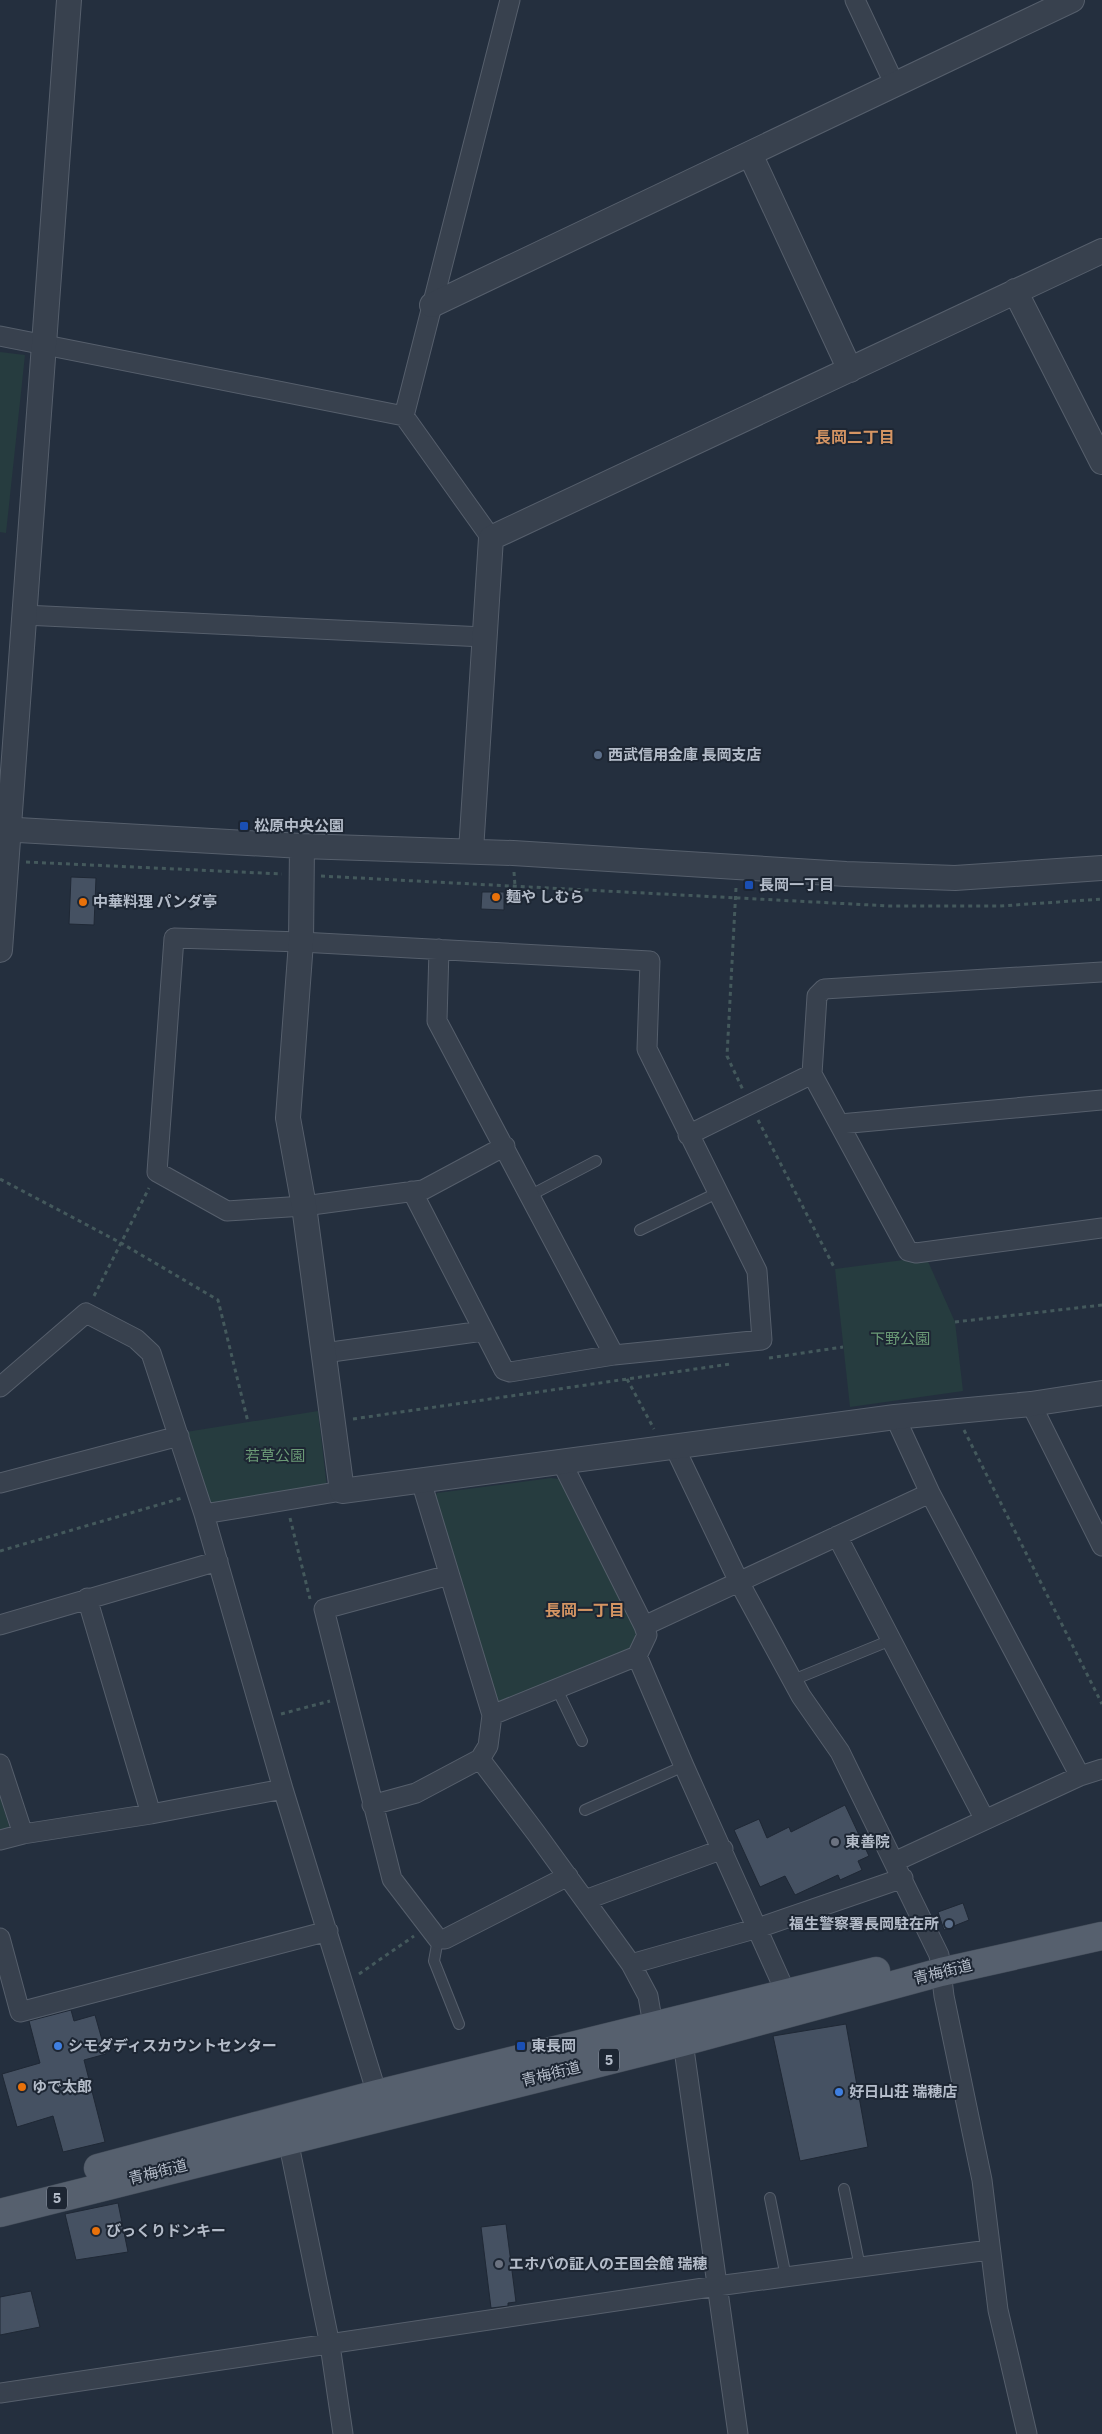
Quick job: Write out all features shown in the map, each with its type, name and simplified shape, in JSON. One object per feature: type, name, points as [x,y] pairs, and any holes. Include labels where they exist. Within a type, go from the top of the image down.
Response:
[{"type":"main road","name":"青梅街道","points":[[0,2213],[683,2042],[940,1963],[1102,1918]]},
{"type":"main road","name":"青梅街道","points":[[0,2193],[377,2094],[786,1993],[940,1963],[1102,1936]]},
{"type":"street","points":[[0,950],[7,862],[4,829],[24,615],[69,0]]},
{"type":"street","points":[[404,416],[510,0]]},
{"type":"street","points":[[855,0],[894,83]]},
{"type":"street","points":[[432,305],[750,154],[894,83],[1072,0]]},
{"type":"street","points":[[750,154],[850,370]]},
{"type":"street","points":[[491,538],[1102,251]]},
{"type":"street","points":[[1015,291],[1102,462]]},
{"type":"street","points":[[0,336],[404,416],[491,538],[471,850]]},
{"type":"street","points":[[24,615],[484,637]]},
{"type":"street","points":[[4,829],[302,846],[471,850],[736,867],[955,878],[1102,868]]},
{"type":"street","points":[[302,846],[301,942],[288,1118],[304,1206],[342,1491]]},
{"type":"street","points":[[412,1191],[500,1365],[510,1372],[614,1355],[762,1340],[757,1271],[647,1049],[650,961],[301,942],[174,938],[157,1172],[227,1211],[304,1206],[412,1191],[422,1190],[505,1146]]},
{"type":"street","points":[[440,949],[437,1021],[531,1195],[614,1355]]},
{"type":"street","points":[[1102,972],[824,990],[817,996],[812,1074],[908,1251],[916,1253],[1102,1228]]},
{"type":"street","points":[[688,1135],[812,1074]]},
{"type":"street","points":[[840,1124],[1102,1100]]},
{"type":"street","points":[[0,1387],[86,1313],[136,1339],[150,1352],[198,1493],[284,1789],[377,2094]]},
{"type":"street","points":[[324,1353],[483,1331]]},
{"type":"street","points":[[204,1514],[342,1491],[895,1417],[1031,1404],[1102,1392]]},
{"type":"street","points":[[1031,1404],[1102,1546]]},
{"type":"street","points":[[895,1417],[930,1493],[1080,1776]]},
{"type":"street","points":[[0,1483],[179,1436]]},
{"type":"street","points":[[669,1447],[738,1582],[801,1696],[840,1752],[898,1870],[940,1963],[982,2180],[989,2250],[998,2310],[1027,2434]]},
{"type":"street","points":[[492,1715],[637,1656],[647,1635],[562,1462]]},
{"type":"street","points":[[372,1805],[416,1793],[480,1759],[488,1746],[492,1715],[421,1481]]},
{"type":"street","points":[[644,1626],[930,1493]]},
{"type":"street","points":[[837,1536],[985,1820]]},
{"type":"street","points":[[0,1625],[87,1598],[218,1562]]},
{"type":"street","points":[[449,1576],[324,1609],[392,1878],[438,1939],[445,1939],[568,1876]]},
{"type":"street","points":[[87,1598],[151,1814]]},
{"type":"street","points":[[637,1656],[786,1993]]},
{"type":"street","points":[[480,1759],[568,1876],[630,1964],[648,1996],[653,2025]]},
{"type":"street","points":[[0,1764],[23,1834]]},
{"type":"street","points":[[630,1964],[758,1928],[898,1870],[985,1820],[1080,1776],[1102,1769]]},
{"type":"street","points":[[0,1840],[23,1834],[151,1814],[284,1789]]},
{"type":"street","points":[[585,1900],[722,1849]]},
{"type":"street","points":[[0,1938],[20,2012],[328,1931]]},
{"type":"street","points":[[683,2042],[738,2434]]},
{"type":"street","points":[[288,2140],[330,2345],[343,2434]]},
{"type":"street","points":[[0,2393],[717,2286],[989,2250]]},
{"type":"lane","points":[[531,1195],[596,1161]]},
{"type":"lane","points":[[640,1230],[717,1193]]},
{"type":"lane","points":[[793,1680],[891,1640]]},
{"type":"lane","points":[[558,1689],[582,1741]]},
{"type":"lane","points":[[585,1810],[684,1766]]},
{"type":"lane","points":[[438,1939],[434,1961],[459,2024]]},
{"type":"lane","points":[[844,2189],[860,2267]]},
{"type":"lane","points":[[770,2198],[786,2277]]},
{"type":"path","points":[[7,862],[302,874],[890,906],[1000,906],[1102,899]]},
{"type":"path","points":[[736,867],[727,1056],[835,1269]]},
{"type":"path","points":[[86,1313],[157,1172]]},
{"type":"path","points":[[0,1180],[121,1243],[218,1300],[248,1422]]},
{"type":"path","points":[[955,1322],[1102,1305]]},
{"type":"path","points":[[764,1359],[843,1347]]},
{"type":"path","points":[[333,1422],[735,1363]]},
{"type":"path","points":[[627,1379],[669,1447]]},
{"type":"path","points":[[954,1411],[1102,1704]]},
{"type":"path","points":[[0,1552],[198,1493]]},
{"type":"path","points":[[285,1500],[311,1605]]},
{"type":"path","points":[[263,1718],[335,1700]]},
{"type":"path","points":[[351,1979],[414,1936],[409,1928]]},
{"type":"green space","points":[[0,352],[25,355],[6,533],[0,532]]},
{"type":"green space","name":"下野公園","points":[[926,1257],[955,1322],[963,1391],[850,1407],[835,1269]]},
{"type":"green space","name":"若草公園","points":[[318,1411],[327,1488],[216,1504],[206,1501],[186,1432]]},
{"type":"green space","points":[[551,1478],[559,1479],[641,1638],[637,1647],[500,1706],[492,1702],[432,1501],[437,1493]]},
{"type":"green space","points":[[0,1797],[11,1832],[0,1835]]},
{"type":"building","points":[[71,877],[96,878],[94,925],[69,924]]},
{"type":"building","points":[[482,892],[504,892],[504,910],[481,909]]},
{"type":"building","points":[[845,1805],[869,1856],[858,1861],[862,1870],[840,1880],[838,1875],[795,1895],[785,1876],[760,1887],[734,1830],[759,1819],[767,1838],[789,1827],[791,1832]]},
{"type":"building","points":[[963,1903],[969,1920],[944,1930],[938,1912]]},
{"type":"building","points":[[71,2010],[74,2021],[95,2015],[106,2054],[84,2060],[105,2142],[63,2152],[53,2116],[17,2127],[2,2074],[40,2063],[29,2021]]},
{"type":"building","points":[[846,2024],[868,2147],[800,2161],[773,2036]]},
{"type":"building","points":[[118,2203],[128,2252],[76,2260],[65,2214]]},
{"type":"building","name":"エホバの証人の王国会館 瑞穂","points":[[506,2224],[516,2302],[508,2303],[508,2306],[491,2308],[481,2227]]},
{"type":"building","points":[[31,2291],[40,2327],[0,2335],[0,2297]]},
{"type":"place","name":"西武信用金庫 長岡支店","points":[[598,755]]},
{"type":"place","name":"松原中央公園","points":[[244,826]]},
{"type":"place","name":"長岡一丁目","points":[[749,885]]},
{"type":"place","name":"麺や しむら","points":[[496,897]]},
{"type":"place","name":"中華料理 パンダ亭","points":[[83,902]]},
{"type":"place","name":"東善院","points":[[835,1842]]},
{"type":"place","name":"福生警察署長岡駐在所","points":[[949,1924]]},
{"type":"place","name":"シモダディスカウントセンター","points":[[58,2046]]},
{"type":"place","name":"東長岡","points":[[521,2046]]},
{"type":"place","name":"ゆで太郎","points":[[22,2087]]},
{"type":"place","name":"好日山荘 瑞穂店","points":[[839,2092]]},
{"type":"place","name":"びっくりドンキー","points":[[96,2231]]},
{"type":"place","name":"エホバの証人の王国会館 瑞穂","points":[[499,2264]]},
{"type":"district","name":"長岡二丁目","points":[[855,437]]},
{"type":"district","name":"長岡一丁目","points":[[585,1610]]}]
